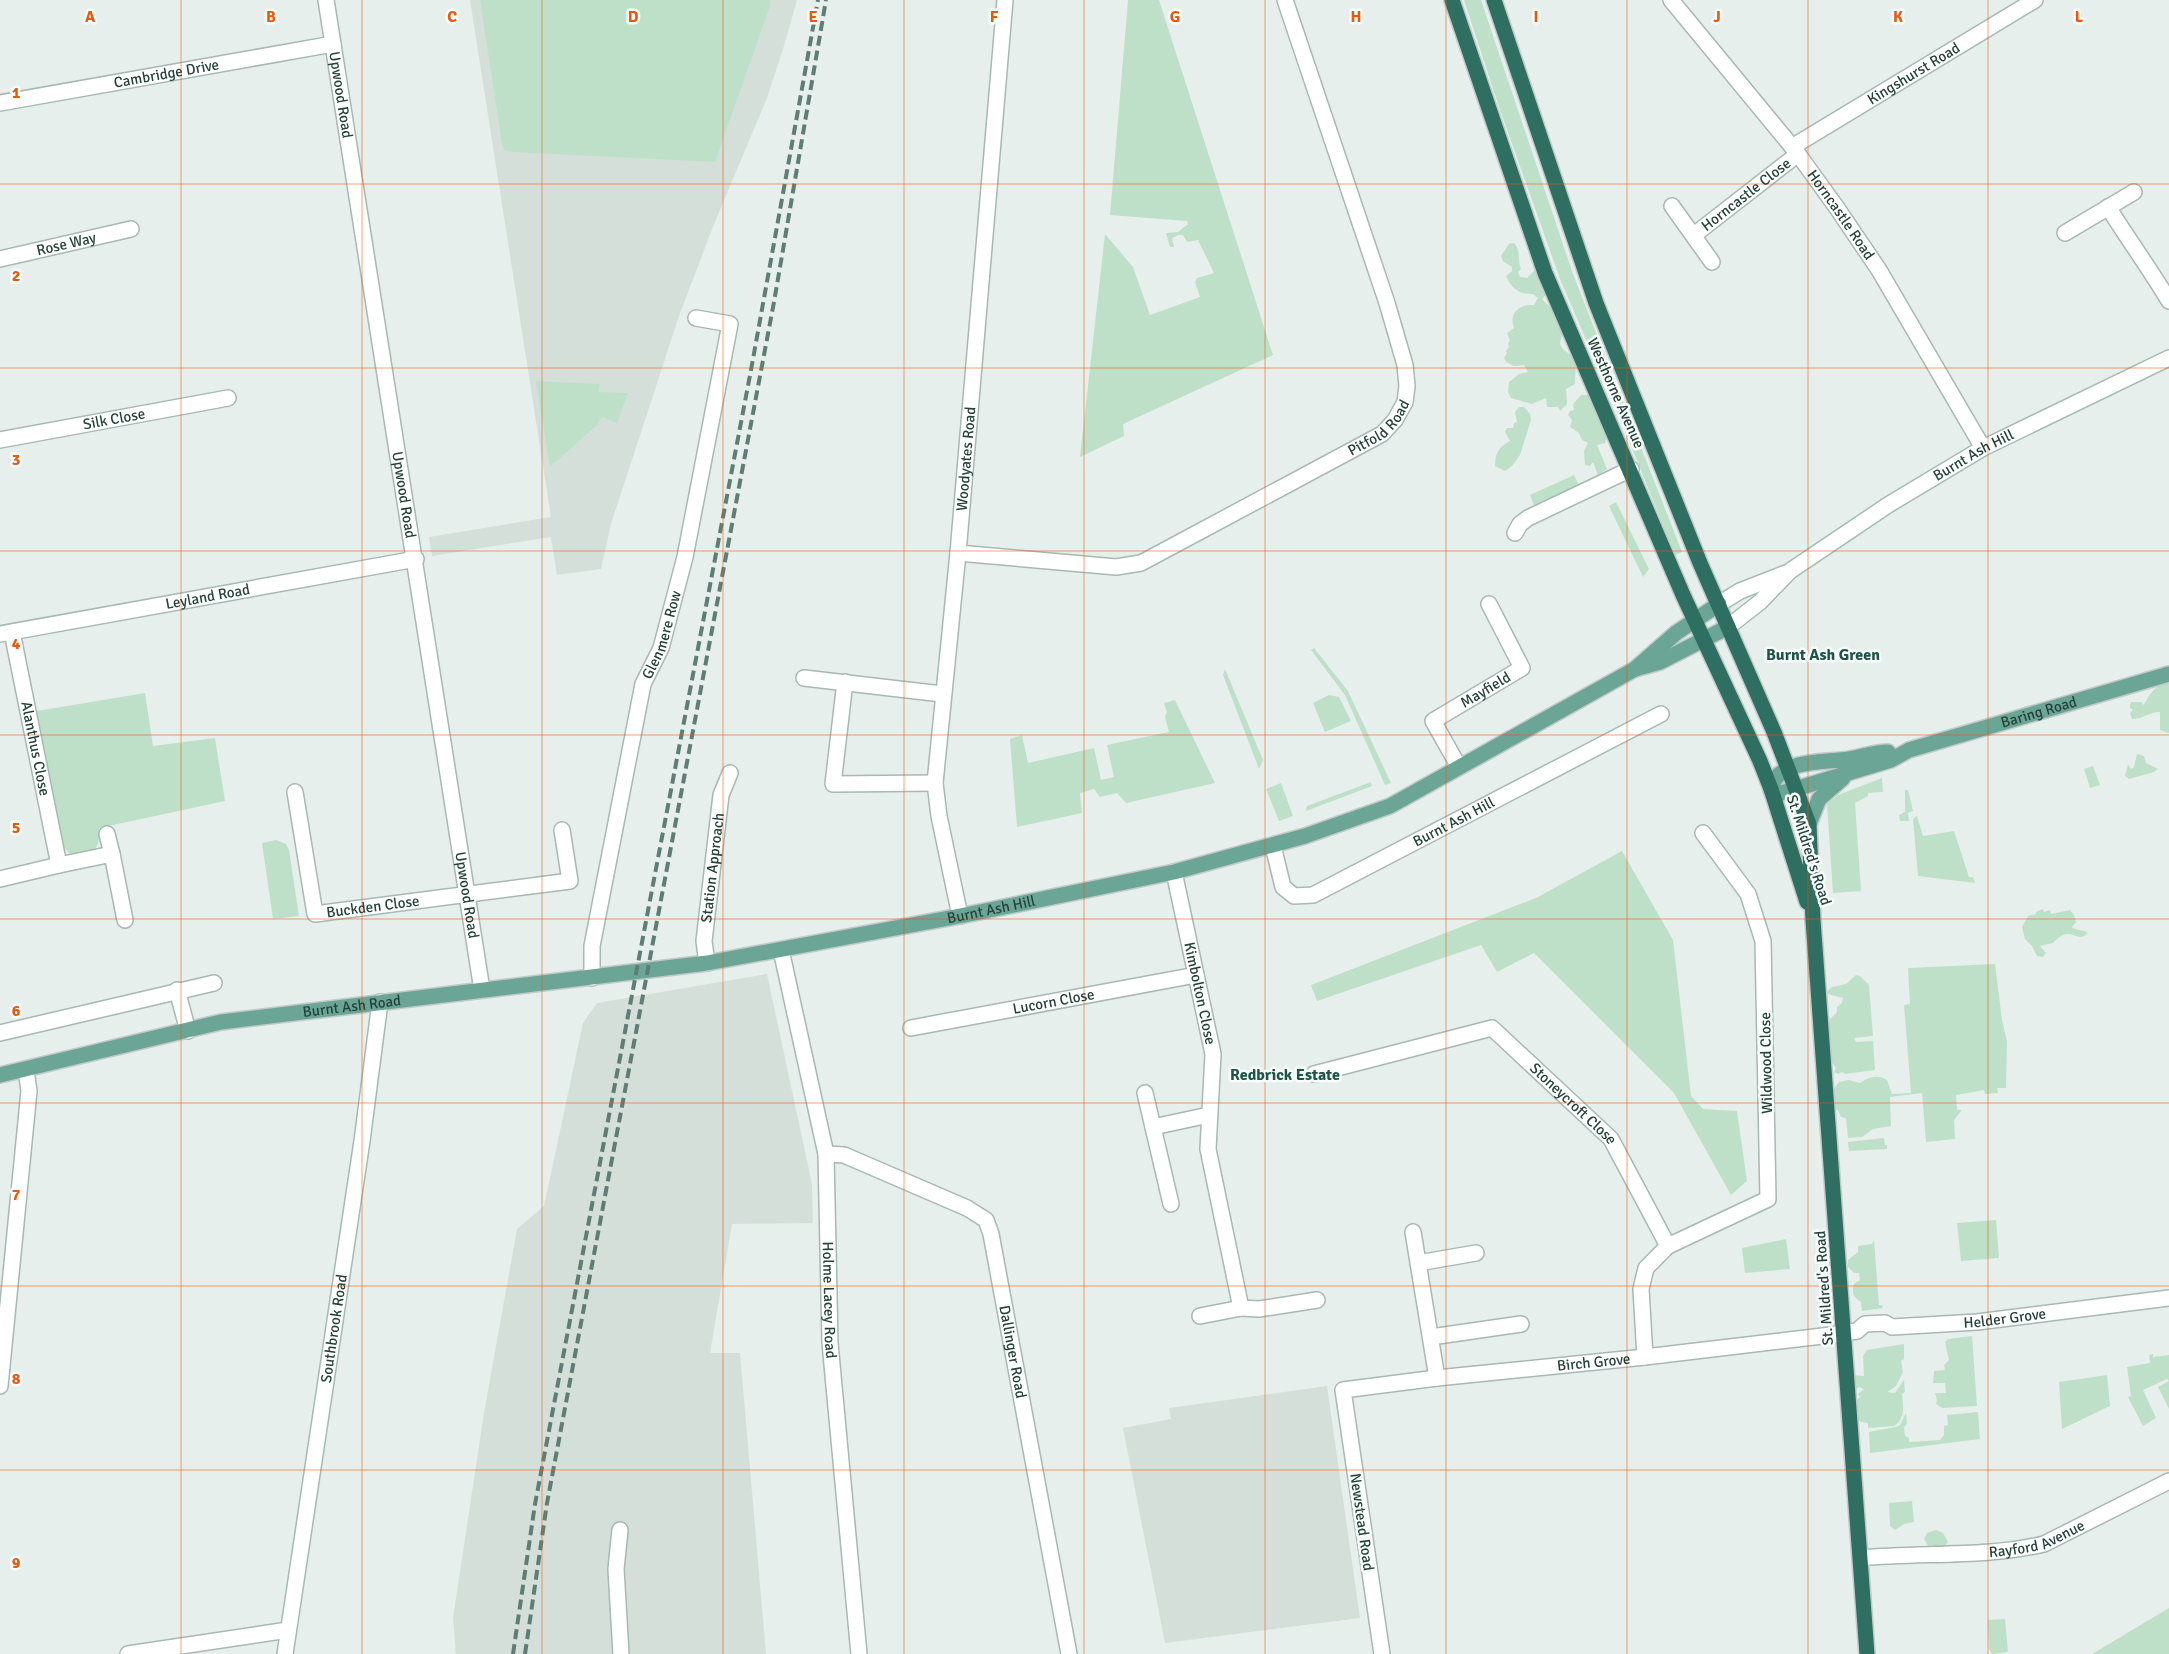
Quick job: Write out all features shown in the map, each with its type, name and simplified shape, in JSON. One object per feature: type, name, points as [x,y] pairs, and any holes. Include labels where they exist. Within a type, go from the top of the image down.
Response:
[{"type":"highway","name":"Westhorne Avenue","points":[[1452,0],[1544,273],[1631,469],[1704,641],[1771,789]]},
{"type":"highway","name":"Westhorne Avenue","points":[[1494,0],[1596,303],[1700,563],[1796,788]]},
{"type":"highway","name":"St. Mildred's Road","points":[[1796,788],[1809,824],[1814,920],[1867,1654]]},
{"type":"highway","name":"St. Mildred's Road","points":[[1771,789],[1814,920]]},
{"type":"main road","name":"Burnt Ash Hill","points":[[1635,669],[1658,646],[1719,604]]},
{"type":"main road","name":"Burnt Ash Hill","points":[[707,963],[960,916],[1174,872],[1273,846],[1355,820],[1390,806],[1635,669],[1660,662],[1704,641],[1728,626]]},
{"type":"main road","name":"Baring Road","points":[[1788,768],[1805,763],[1847,760],[1884,752],[1909,750],[2169,674]]},
{"type":"main road","name":"Baring Road","points":[[1771,789],[1782,793],[1891,760],[1909,750]]},
{"type":"main road","points":[[1771,789],[1772,782],[1788,768]]},
{"type":"main road","name":"Baring Road","points":[[1809,824],[1818,799],[1853,772]]},
{"type":"main road","name":"Burnt Ash Road","points":[[0,1075],[221,1022],[707,963]]},
{"type":"street","name":"Upwood Road","points":[[326,0],[416,559],[482,990]]},
{"type":"street","name":"Woodyates Road","points":[[960,916],[939,816],[935,783],[942,694],[958,553],[1005,0]]},
{"type":"street","name":"Pitfold Road","points":[[958,553],[1116,567],[1141,564],[1382,434],[1395,420],[1405,402],[1407,386],[1405,365],[1387,303],[1285,0]]},
{"type":"street","name":"Horncastle Road","points":[[1671,0],[1795,151],[1837,208],[1878,270],[1983,448]]},
{"type":"street","name":"Kingshurst Road","points":[[1795,151],[2035,0]]},
{"type":"street","name":"Cambridge Drive","points":[[0,104],[333,44]]},
{"type":"street","name":"Horncastle Close","points":[[1694,235],[1795,151]]},
{"type":"street","points":[[2065,233],[2134,192]]},
{"type":"street","name":"Horncastle Close","points":[[1672,206],[1712,262]]},
{"type":"street","points":[[2108,207],[2128,240],[2149,266],[2169,302]]},
{"type":"street","name":"Rose Way","points":[[0,259],[131,229]]},
{"type":"street","name":"Glenmere Row","points":[[592,978],[592,946],[643,684],[661,648],[685,557],[730,324],[696,318]]},
{"type":"street","name":"Burnt Ash Hill","points":[[1728,626],[1760,602],[1790,571],[1888,504],[1983,448],[2169,358]]},
{"type":"street","name":"Silk Close","points":[[0,440],[228,398]]},
{"type":"street","points":[[1515,533],[1520,524],[1528,518],[1631,469]]},
{"type":"street","name":"Leyland Road","points":[[6,633],[416,559]]},
{"type":"street","name":"Burnt Ash Hill","points":[[1719,604],[1740,591],[1790,571]]},
{"type":"street","name":"Mayfield","points":[[1459,767],[1433,721],[1522,668],[1489,604]]},
{"type":"street","name":"Alanthus Close","points":[[6,633],[59,865]]},
{"type":"street","points":[[804,678],[942,694]]},
{"type":"street","points":[[845,682],[833,784],[935,783]]},
{"type":"street","name":"Burnt Ash Hill","points":[[1273,846],[1283,887],[1294,896],[1313,895],[1662,714]]},
{"type":"street","name":"Station Approach","points":[[707,963],[704,941],[721,795],[730,773]]},
{"type":"street","name":"Buckden Close","points":[[295,792],[315,914],[467,894]]},
{"type":"street","points":[[467,894],[570,881],[562,830]]},
{"type":"street","name":"Wildwood Close","points":[[1668,1246],[1768,1199],[1764,941],[1748,894],[1703,832]]},
{"type":"street","points":[[108,834],[125,920]]},
{"type":"street","points":[[0,879],[112,854]]},
{"type":"street","name":"Kimbolton Close","points":[[1174,872],[1213,1054],[1208,1149],[1241,1308]]},
{"type":"street","name":"Holme Lacey Road","points":[[781,950],[826,1154],[830,1343],[859,1654]]},
{"type":"street","name":"Lucorn Close","points":[[912,1028],[1196,975]]},
{"type":"street","points":[[0,1033],[177,990],[214,983]]},
{"type":"street","points":[[177,990],[188,1031]]},
{"type":"street","name":"Southbrook Road","points":[[284,1654],[365,1124],[380,1002]]},
{"type":"street","name":"Stoneycroft Close","points":[[1314,1074],[1492,1028],[1611,1138],[1668,1246]]},
{"type":"street","points":[[0,1386],[30,1091],[26,1070]]},
{"type":"street","points":[[1145,1093],[1171,1204]]},
{"type":"street","points":[[1153,1127],[1209,1115]]},
{"type":"street","name":"Dallinger Road","points":[[826,1154],[844,1155],[967,1208],[986,1220],[992,1234],[1069,1654]]},
{"type":"street","points":[[1414,1232],[1437,1378]]},
{"type":"street","points":[[1646,1358],[1641,1289],[1646,1268],[1668,1246]]},
{"type":"street","points":[[1418,1263],[1476,1253]]},
{"type":"street","name":"Helder Grove","points":[[1844,1333],[1857,1331],[1866,1324],[1885,1323],[1892,1327],[1977,1322],[2169,1298]]},
{"type":"street","points":[[1200,1316],[1241,1308],[1259,1309],[1317,1300]]},
{"type":"street","points":[[1430,1337],[1521,1324]]},
{"type":"street","name":"Birch Grove","points":[[1343,1390],[1437,1378],[1646,1358],[1844,1333]]},
{"type":"street","name":"Newstead Road","points":[[1343,1390],[1382,1654]]},
{"type":"street","name":"Rayford Avenue","points":[[1861,1558],[1890,1554],[1981,1552],[2044,1544],[2169,1480]]},
{"type":"street","points":[[620,1530],[616,1569],[621,1654]]},
{"type":"street","points":[[128,1654],[288,1630]]},
{"type":"shaded area","points":[[470,0],[797,0],[767,98],[714,224],[679,316],[611,524],[601,569],[557,575],[551,537],[432,556],[429,537],[551,517]]},
{"type":"shaded area","points":[[767,974],[812,1184],[813,1223],[732,1224],[710,1353],[740,1353],[766,1654],[456,1654],[453,1618],[484,1413],[517,1229],[544,1206],[583,1023],[597,1003]]},
{"type":"shaded area","points":[[1327,1386],[1360,1618],[1165,1643],[1123,1428],[1171,1419],[1169,1408]]},
{"type":"green space","points":[[480,0],[770,0],[770,6],[715,162],[512,152],[505,150],[502,144]]},
{"type":"green space","points":[[1128,0],[1159,0],[1273,355],[1123,424],[1124,436],[1080,457],[1105,234],[1133,267],[1150,315],[1200,297],[1195,282],[1197,278],[1214,273],[1198,240],[1187,242],[1183,235],[1178,235],[1172,238],[1174,247],[1170,247],[1166,233],[1178,232],[1188,224],[1187,221],[1110,215]]},
{"type":"green space","points":[[1464,0],[1481,0],[1573,274],[1682,552],[1675,555],[1619,416],[1560,279],[1500,110]]},
{"type":"green space","points":[[1509,244],[1515,244],[1518,250],[1521,269],[1518,272],[1520,277],[1527,278],[1536,269],[1548,292],[1542,299],[1556,313],[1556,319],[1562,328],[1560,344],[1575,363],[1575,384],[1566,389],[1567,404],[1560,411],[1558,407],[1547,407],[1546,398],[1532,404],[1511,398],[1508,392],[1509,382],[1519,374],[1528,372],[1524,365],[1514,366],[1506,362],[1504,358],[1510,341],[1507,333],[1514,328],[1513,318],[1517,310],[1524,306],[1534,305],[1538,298],[1533,294],[1516,290],[1506,276],[1512,271],[1512,267],[1503,261],[1501,256]]},
{"type":"green space","points":[[536,381],[600,384],[599,392],[628,393],[617,423],[602,417],[597,425],[550,467]]},
{"type":"green space","points":[[1581,395],[1588,395],[1593,398],[1609,433],[1605,443],[1597,445],[1607,469],[1598,475],[1593,462],[1590,466],[1585,465],[1584,451],[1588,443],[1582,440],[1579,433],[1570,427],[1572,420],[1568,415],[1570,411],[1574,410],[1573,404]]},
{"type":"green space","points":[[1519,407],[1524,407],[1530,414],[1531,420],[1520,455],[1512,466],[1505,471],[1495,466],[1496,457],[1500,448],[1510,441],[1505,432],[1507,428],[1513,428],[1514,423],[1517,422],[1515,412]]},
{"type":"green space","points":[[1574,475],[1579,485],[1535,508],[1530,495]]},
{"type":"green space","points":[[1616,502],[1649,569],[1643,577],[1609,506]]},
{"type":"green space","points":[[1314,648],[1348,691],[1391,783],[1385,785],[1345,695],[1311,650]]},
{"type":"green space","points":[[1225,669],[1263,760],[1259,769],[1223,675]]},
{"type":"green space","points":[[2162,683],[2169,683],[2169,733],[2160,730],[2160,712],[2132,719],[2130,713],[2133,710],[2130,708],[2132,702],[2141,702],[2144,705],[2150,694]]},
{"type":"green space","points":[[145,693],[153,746],[215,738],[225,801],[99,828],[99,841],[94,850],[85,854],[71,855],[64,847],[37,711]]},
{"type":"green space","points":[[1329,695],[1339,697],[1351,721],[1325,732],[1313,703]]},
{"type":"green space","points":[[1175,700],[1215,783],[1126,803],[1117,793],[1100,797],[1094,789],[1080,793],[1082,813],[1017,827],[1010,739],[1022,735],[1028,763],[1094,748],[1101,780],[1114,777],[1107,745],[1169,732],[1164,703]]},
{"type":"green space","points":[[2137,754],[2144,756],[2146,763],[2158,769],[2154,772],[2129,779],[2125,776],[2128,764],[2131,769],[2134,767]]},
{"type":"green space","points":[[2093,766],[2100,785],[2090,788],[2084,769]]},
{"type":"green space","points":[[1882,778],[1883,792],[1868,793],[1868,796],[1855,803],[1861,891],[1833,893],[1827,804],[1838,795]]},
{"type":"green space","points":[[1371,782],[1372,786],[1306,811],[1307,806]]},
{"type":"green space","points":[[1281,783],[1293,816],[1279,821],[1266,789]]},
{"type":"green space","points":[[1905,790],[1908,790],[1913,811],[1908,813],[1909,821],[1900,821],[1899,815],[1905,812]]},
{"type":"green space","points":[[1917,816],[1923,836],[1954,831],[1969,877],[1973,877],[1975,883],[1918,876],[1913,819]]},
{"type":"green space","points":[[276,840],[286,844],[289,850],[299,916],[273,919],[262,843]]},
{"type":"green space","points":[[1622,851],[1673,940],[1691,1096],[1703,1109],[1737,1111],[1747,1181],[1731,1195],[1674,1093],[1534,953],[1497,972],[1481,945],[1317,1001],[1311,985],[1536,898]]},
{"type":"green space","points":[[2043,909],[2044,912],[2050,910],[2051,914],[2070,910],[2076,922],[2072,927],[2088,933],[2083,937],[2066,934],[2059,937],[2053,943],[2040,946],[2046,953],[2043,957],[2037,956],[2032,946],[2025,939],[2022,927],[2028,916],[2036,914],[2036,912]]},
{"type":"green space","points":[[1995,964],[2002,1020],[2007,1041],[2006,1088],[1997,1088],[1998,1093],[1985,1094],[1984,1090],[1956,1095],[1957,1110],[1962,1110],[1954,1120],[1955,1139],[1926,1142],[1922,1093],[1890,1097],[1891,1126],[1873,1129],[1862,1137],[1848,1138],[1846,1118],[1841,1117],[1838,1110],[1835,1109],[1836,1106],[1833,1099],[1834,1090],[1839,1082],[1849,1080],[1860,1083],[1866,1079],[1880,1077],[1887,1080],[1892,1094],[1911,1093],[1904,1005],[1910,1004],[1908,968]]},
{"type":"green space","points":[[1856,975],[1860,976],[1869,985],[1873,1036],[1854,1038],[1856,1042],[1873,1041],[1875,1070],[1845,1074],[1842,1072],[1838,1074],[1834,1072],[1836,1068],[1831,1061],[1832,1054],[1830,1054],[1826,1023],[1837,1012],[1837,1007],[1842,1003],[1843,998],[1828,994],[1827,991],[1832,987],[1846,984]]},
{"type":"green space","points":[[1884,1138],[1887,1149],[1849,1151],[1848,1142]]},
{"type":"green space","points":[[1996,1220],[1999,1258],[1961,1261],[1957,1223]]},
{"type":"green space","points":[[1786,1239],[1790,1269],[1745,1273],[1742,1248]]},
{"type":"green space","points":[[1874,1240],[1879,1305],[1882,1305],[1883,1308],[1862,1311],[1861,1302],[1853,1293],[1854,1284],[1860,1280],[1859,1273],[1854,1273],[1848,1267],[1848,1260],[1858,1252],[1858,1246],[1872,1244]]},
{"type":"green space","points":[[1972,1336],[1977,1406],[1942,1408],[1936,1404],[1935,1393],[1946,1393],[1945,1383],[1933,1383],[1934,1371],[1945,1370],[1944,1365],[1949,1360],[1945,1342],[1948,1339]]},
{"type":"green space","points":[[1904,1344],[1904,1359],[1901,1361],[1903,1372],[1896,1386],[1887,1392],[1895,1393],[1904,1380],[1905,1392],[1902,1394],[1902,1416],[1894,1426],[1868,1428],[1868,1423],[1857,1419],[1856,1401],[1860,1397],[1858,1394],[1864,1389],[1859,1387],[1855,1390],[1854,1375],[1864,1376],[1863,1356],[1867,1350]]},
{"type":"green space","points":[[2153,1354],[2153,1357],[2169,1355],[2169,1381],[2167,1379],[2143,1390],[2156,1418],[2143,1426],[2128,1397],[2131,1396],[2127,1367],[2150,1363],[2149,1355]]},
{"type":"green space","points":[[2107,1375],[2110,1406],[2062,1429],[2059,1382]]},
{"type":"green space","points":[[2169,1381],[2169,1409],[2158,1387]]},
{"type":"green space","points":[[1978,1412],[1980,1439],[1870,1453],[1869,1432],[1900,1425],[1906,1413],[1907,1424],[1904,1427],[1905,1436],[1909,1438],[1909,1442],[1940,1440],[1944,1435],[1944,1426],[1948,1425],[1947,1415]]},
{"type":"green space","points":[[1912,1501],[1914,1522],[1904,1524],[1895,1530],[1890,1526],[1889,1503]]},
{"type":"green space","points":[[1936,1530],[1943,1533],[1948,1542],[1945,1546],[1938,1548],[1933,1548],[1933,1545],[1929,1547],[1924,1539],[1927,1533]]},
{"type":"green space","points":[[2169,1608],[2169,1654],[2092,1654]]},
{"type":"green space","points":[[2005,1619],[2008,1652],[1992,1654],[1989,1649],[1988,1620]]},
{"type":"railway","points":[[513,1654],[535,1504],[751,370],[818,0]]},
{"type":"railway","points":[[525,1654],[547,1503],[774,302],[826,0]]},
{"type":"district","name":"Burnt Ash Green","points":[[1823,654]]},
{"type":"district","name":"Redbrick Estate","points":[[1285,1074]]}]
